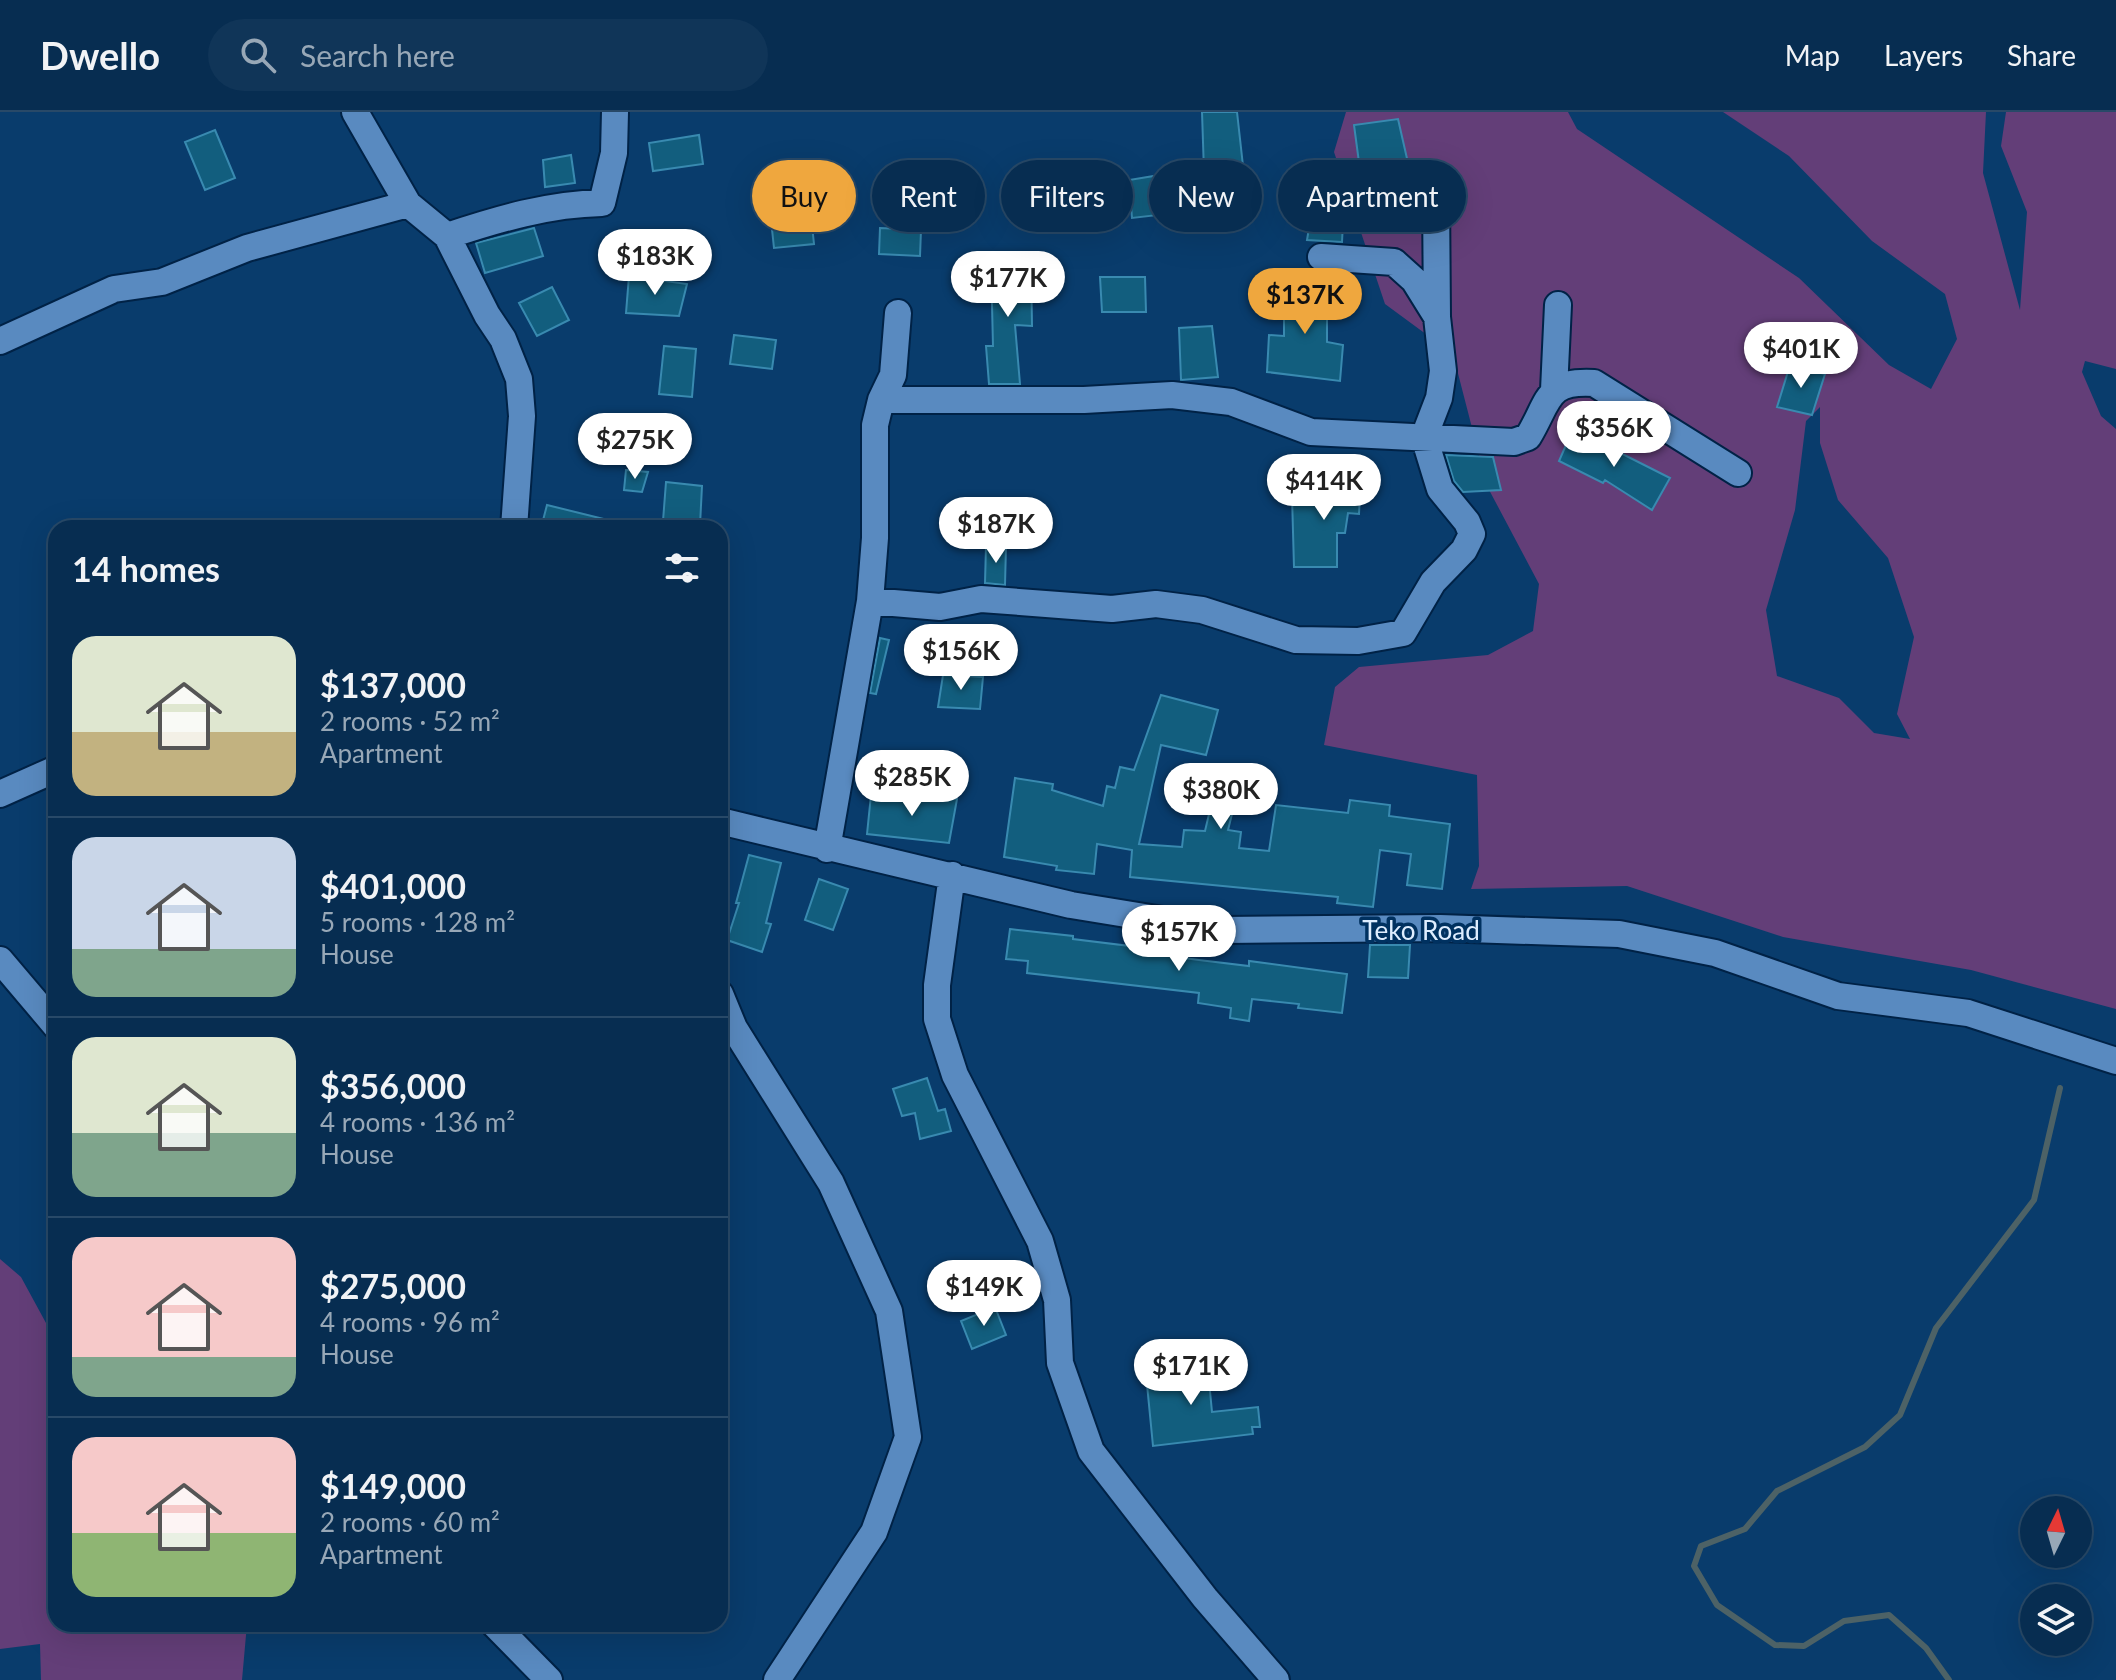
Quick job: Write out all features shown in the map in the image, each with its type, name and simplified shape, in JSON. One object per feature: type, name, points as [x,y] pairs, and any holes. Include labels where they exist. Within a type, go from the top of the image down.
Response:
[{"type":"street","points":[[355,112],[375,124],[408,204],[447,236],[487,315],[503,339],[519,379],[522,416],[515,520]]},
{"type":"street","points":[[447,236],[489,222],[565,204],[602,203],[614,153],[615,112]]},
{"type":"street","points":[[0,341],[114,289],[162,282],[247,248],[408,204]]},
{"type":"street","points":[[870,601],[940,607],[981,599],[1112,609],[1156,604],[1202,610],[1296,640],[1358,641],[1403,633],[1433,582],[1464,550],[1472,534],[1467,522],[1440,489],[1424,437],[1439,398],[1443,371],[1437,317],[1436,232]]},
{"type":"street","points":[[1321,257],[1394,262],[1414,280],[1437,317]]},
{"type":"street","points":[[881,400],[1084,400],[1172,395],[1231,402],[1311,432],[1514,442],[1528,437],[1554,390],[1558,305]]},
{"type":"street","points":[[827,849],[870,601],[875,538],[875,425],[881,400],[893,375],[898,313]]},
{"type":"street","points":[[1554,390],[1569,381],[1594,383],[1738,473]]},
{"type":"street","points":[[0,794],[48,773]]},
{"type":"street","name":"Teko Road","points":[[728,823],[1071,905],[1224,930],[1440,928],[1619,934],[1715,953],[1838,996],[1968,1013],[2116,1061]]},
{"type":"street","points":[[952,875],[937,985],[937,1019],[955,1075],[1040,1241],[1057,1300],[1060,1363],[1091,1451],[1205,1598],[1276,1680]]},
{"type":"street","points":[[0,960],[48,1017]]},
{"type":"street","points":[[728,1013],[734,1028],[831,1183],[889,1311],[908,1437],[874,1532],[777,1680]]},
{"type":"street","points":[[502,1632],[549,1680]]},
{"type":"shaded area","points":[[1346,112],[1568,112],[1577,129],[1799,278],[1889,365],[1931,389],[1957,339],[1945,294],[1872,241],[1789,156],[1723,112],[1986,112],[1983,173],[2020,310],[2027,212],[2001,146],[2006,112],[2116,112],[2116,369],[2085,361],[2082,372],[2101,416],[2116,429],[2116,1009],[1971,970],[1783,937],[1627,886],[1471,889],[1479,866],[1477,775],[1324,745],[1335,687],[1359,667],[1488,655],[1533,631],[1539,584],[1487,486],[1453,354],[1385,304],[1361,232],[1466,232],[1466,160],[1337,160],[1334,152]],"holes":[[[1820,407],[1820,443],[1838,500],[1888,558],[1914,637],[1897,714],[1910,739],[1874,733],[1839,698],[1777,676],[1766,610],[1795,510],[1806,421]]]},
{"type":"shaded area","points":[[0,1259],[21,1277],[48,1324],[48,1632],[246,1632],[242,1680],[41,1680],[40,1644],[0,1649]]},
{"type":"building","points":[[1202,112],[1237,112],[1242,160],[1204,160]]},
{"type":"building","points":[[1398,119],[1407,160],[1359,160],[1354,125]]},
{"type":"building","points":[[215,130],[235,178],[205,190],[185,142]]},
{"type":"building","points":[[699,135],[703,164],[653,171],[649,143]]},
{"type":"building","points":[[571,155],[575,183],[545,187],[543,160]]},
{"type":"building","points":[[1149,177],[1149,216],[1133,218],[1133,179]]},
{"type":"building","points":[[534,228],[543,256],[485,273],[476,243]]},
{"type":"building","points":[[772,232],[813,232],[814,244],[774,248]]},
{"type":"building","points":[[880,232],[921,232],[920,256],[879,254]]},
{"type":"building","points":[[1308,232],[1343,232],[1342,242],[1307,240]]},
{"type":"building","points":[[1031,261],[1032,326],[1015,325],[1020,384],[989,384],[986,346],[993,346],[991,263]]},
{"type":"building","points":[[629,276],[687,284],[679,316],[626,313]]},
{"type":"building","points":[[1100,277],[1145,277],[1146,312],[1102,312]]},
{"type":"building","points":[[1284,283],[1327,285],[1327,342],[1343,345],[1340,381],[1267,372],[1269,335],[1284,336]]},
{"type":"building","points":[[552,287],[569,320],[537,336],[519,303]]},
{"type":"building","points":[[1212,326],[1218,377],[1181,380],[1179,328]]},
{"type":"building","points":[[734,335],[776,340],[772,369],[730,364]]},
{"type":"building","points":[[664,346],[696,349],[692,397],[659,394]]},
{"type":"building","points":[[1790,365],[1825,374],[1812,415],[1777,407]]},
{"type":"building","points":[[1573,429],[1670,478],[1652,510],[1605,480],[1603,483],[1559,461]]},
{"type":"building","points":[[1446,455],[1493,457],[1501,490],[1463,492],[1454,481]]},
{"type":"building","points":[[626,470],[648,472],[642,492],[624,490]]},
{"type":"building","points":[[1335,474],[1361,474],[1359,514],[1348,513],[1345,533],[1337,533],[1337,567],[1294,567],[1292,496],[1335,497]]},
{"type":"building","points":[[666,482],[702,486],[700,520],[663,520]]},
{"type":"building","points":[[547,505],[608,520],[543,520]]},
{"type":"building","points":[[986,546],[1006,546],[1005,585],[985,583]]},
{"type":"building","points":[[880,638],[889,640],[876,694],[870,693]]},
{"type":"building","points":[[943,675],[983,677],[980,709],[938,707]]},
{"type":"building","points":[[1161,695],[1218,710],[1206,755],[1161,745],[1139,844],[1182,847],[1184,830],[1205,831],[1215,789],[1237,794],[1228,830],[1241,832],[1239,848],[1269,851],[1276,805],[1348,813],[1350,800],[1390,805],[1389,816],[1450,824],[1442,889],[1407,885],[1411,854],[1380,850],[1373,907],[1337,903],[1338,897],[1130,877],[1132,850],[1097,844],[1094,874],[1056,870],[1057,866],[1004,857],[1015,778],[1053,784],[1052,790],[1103,806],[1107,786],[1115,788],[1120,767],[1134,770]]},
{"type":"building","points":[[928,794],[957,799],[949,843],[867,834],[871,795],[926,801]]},
{"type":"building","points":[[749,855],[781,863],[766,923],[771,924],[762,952],[728,940],[739,903],[736,903]]},
{"type":"building","points":[[819,879],[848,889],[833,930],[805,920]]},
{"type":"building","points":[[1010,929],[1154,949],[1154,954],[1249,966],[1249,961],[1347,974],[1342,1013],[1252,999],[1249,1021],[1230,1018],[1231,1008],[1198,1003],[1199,993],[1027,973],[1028,961],[1006,959]]},
{"type":"building","points":[[1370,945],[1410,945],[1408,978],[1368,977]]},
{"type":"building","points":[[927,1078],[938,1111],[945,1109],[951,1131],[920,1139],[915,1113],[902,1116],[893,1089]]},
{"type":"building","points":[[995,1307],[1006,1335],[972,1349],[961,1321]]},
{"type":"building","points":[[1207,1360],[1212,1412],[1258,1407],[1260,1427],[1252,1427],[1253,1434],[1153,1446],[1146,1374],[1161,1372],[1160,1364]]},
{"type":"waterway","points":[[1949,1680],[1926,1648],[1889,1615],[1844,1621],[1804,1646],[1775,1645],[1717,1605],[1694,1566],[1701,1546],[1745,1529],[1777,1491],[1865,1447],[1900,1415],[1936,1328],[2034,1200],[2060,1088]]}]
